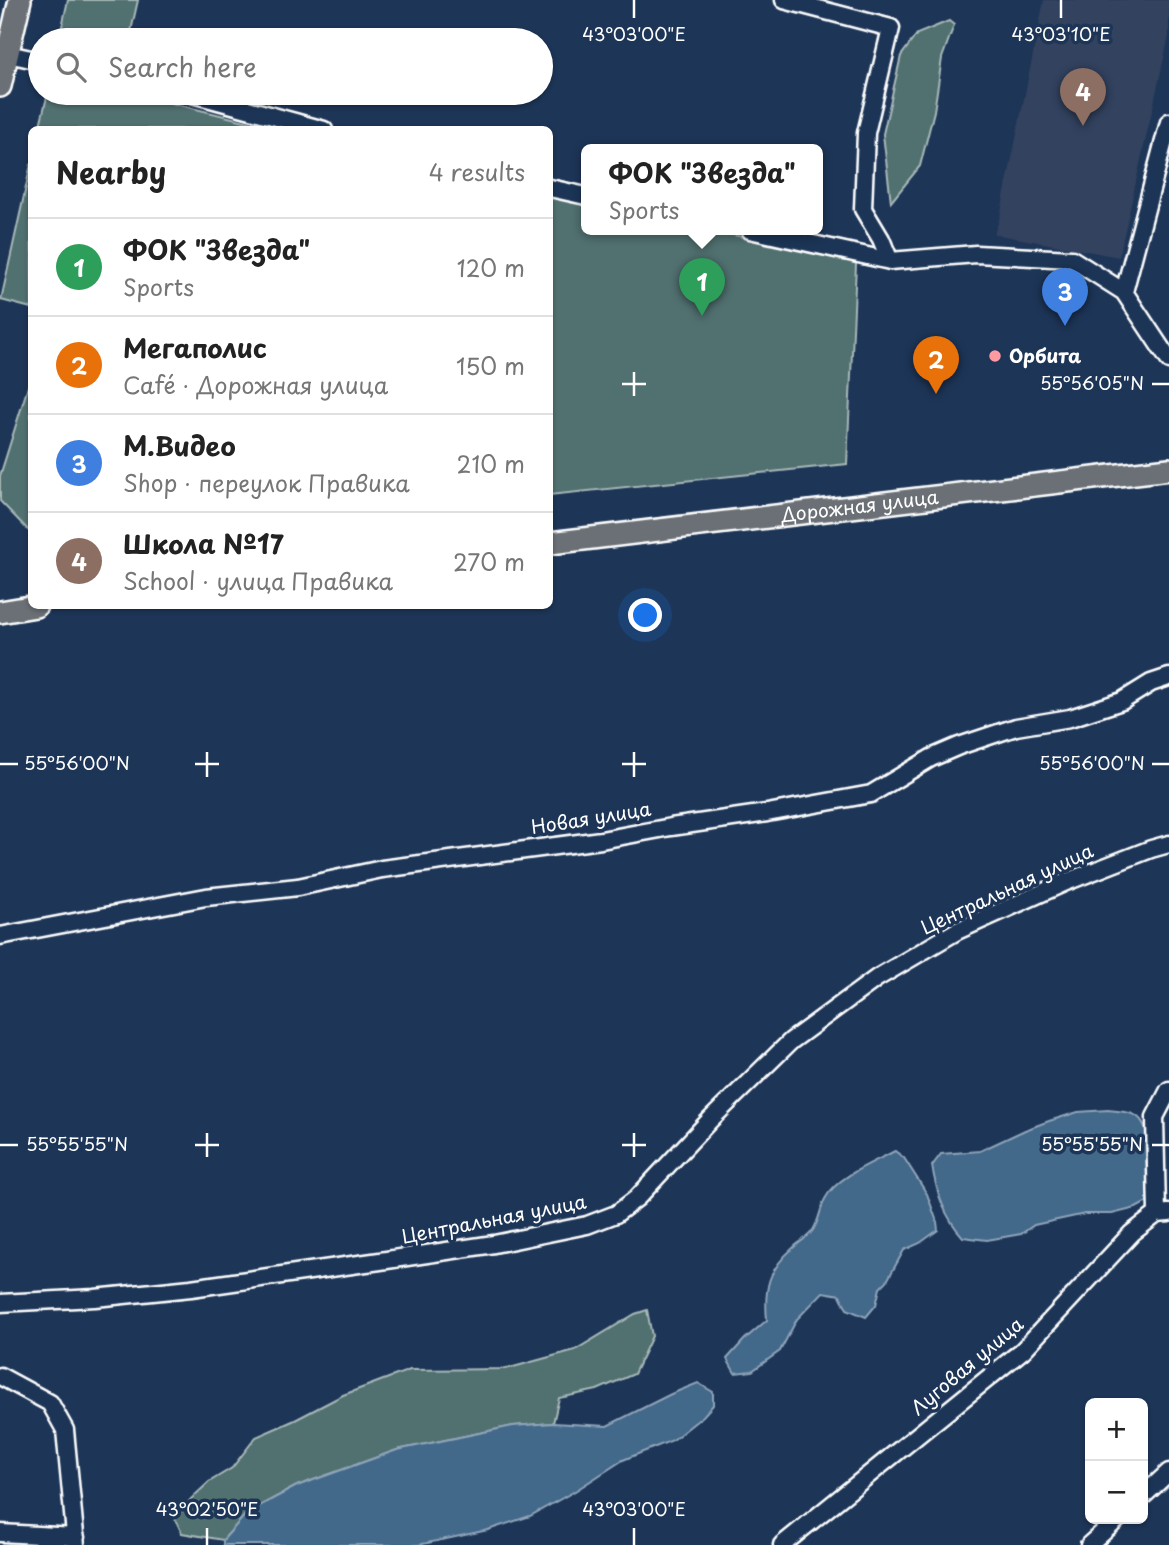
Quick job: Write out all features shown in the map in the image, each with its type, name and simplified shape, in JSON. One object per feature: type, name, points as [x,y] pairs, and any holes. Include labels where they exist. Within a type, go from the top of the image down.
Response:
[{"type":"main road","points":[[0,86],[20,0]]},
{"type":"main road","name":"Дорожная улица","points":[[553,543],[1169,469]]},
{"type":"main road","points":[[0,601],[28,603]]},
{"type":"main road","points":[[0,612],[28,605]]},
{"type":"street","points":[[784,0],[891,28],[866,133],[863,209],[881,239],[890,261]]},
{"type":"street","points":[[8,54],[28,58]]},
{"type":"street","points":[[233,105],[309,126]]},
{"type":"street","points":[[1124,292],[1169,122]]},
{"type":"street","points":[[553,189],[581,195]]},
{"type":"street","points":[[773,235],[890,261],[976,254],[1072,259],[1124,292],[1169,360]]},
{"type":"street","name":"Новая улица","points":[[0,936],[206,897],[298,887],[382,869],[601,840],[871,794],[932,758],[959,746],[1016,727],[1070,718],[1122,701],[1151,683],[1169,677]]},
{"type":"street","name":"Центральная улица","points":[[0,1303],[95,1298],[177,1289],[380,1261],[494,1244],[587,1225],[616,1214],[637,1198],[710,1120],[791,1041],[877,978],[957,931],[1066,883],[1151,849],[1169,845]]},
{"type":"street","points":[[1163,1214],[1155,1117],[1169,1090]]},
{"type":"street","name":"Луговая улица","points":[[782,1545],[1023,1350],[1132,1233],[1163,1214]]},
{"type":"street","points":[[0,1376],[50,1403],[65,1430],[76,1541],[0,1533]]},
{"type":"street","points":[[1148,1491],[1169,1472]]},
{"type":"street","points":[[1089,1545],[1112,1524]]},
{"type":"shaded area","points":[[1044,0],[1169,0],[1169,36],[1119,257],[994,234],[1000,217]]},
{"type":"shaded area","points":[[1108,1110],[1133,1114],[1144,1126],[1148,1136],[1150,1159],[1147,1202],[1136,1208],[1112,1214],[1085,1214],[1034,1225],[1021,1234],[987,1240],[963,1237],[956,1229],[942,1204],[932,1166],[941,1154],[980,1151],[1049,1121],[1078,1112]]},
{"type":"shaded area","points":[[895,1151],[904,1158],[927,1194],[938,1230],[904,1250],[887,1281],[880,1288],[876,1305],[866,1317],[847,1309],[840,1295],[823,1292],[797,1319],[780,1351],[752,1371],[735,1373],[727,1359],[767,1320],[767,1289],[773,1272],[785,1256],[811,1233],[830,1191],[856,1171]]},
{"type":"shaded area","points":[[698,1383],[713,1392],[713,1405],[673,1440],[623,1460],[530,1516],[488,1530],[418,1545],[223,1545],[223,1540],[248,1512],[297,1486],[397,1450],[513,1426],[553,1423],[607,1426]]},
{"type":"green space","points":[[68,0],[138,0],[132,28],[62,28]]},
{"type":"green space","points":[[949,21],[954,25],[942,58],[934,111],[920,166],[891,202],[883,134],[901,56],[917,34]]},
{"type":"green space","points":[[45,105],[180,105],[265,126],[40,126]]},
{"type":"green space","points":[[28,178],[28,307],[1,300]]},
{"type":"green space","points":[[553,197],[581,203],[581,235],[734,235],[847,259],[856,264],[847,464],[553,495]]},
{"type":"green space","points":[[28,387],[28,530],[0,501],[0,476]]},
{"type":"green space","points":[[647,1310],[652,1336],[634,1374],[597,1390],[559,1398],[553,1423],[513,1426],[397,1450],[297,1486],[248,1512],[223,1540],[182,1533],[175,1519],[209,1482],[232,1468],[256,1437],[343,1395],[410,1370],[506,1369],[575,1350],[635,1314]]},
{"type":"place","name":"Школа №17","points":[[1083,126]]},
{"type":"place","name":"ФОК \"Звезда\"","points":[[702,316]]},
{"type":"place","name":"М.Видео","points":[[1065,326]]},
{"type":"place","name":"Орбита","points":[[995,356]]},
{"type":"place","name":"Мегаполис","points":[[936,394]]}]
